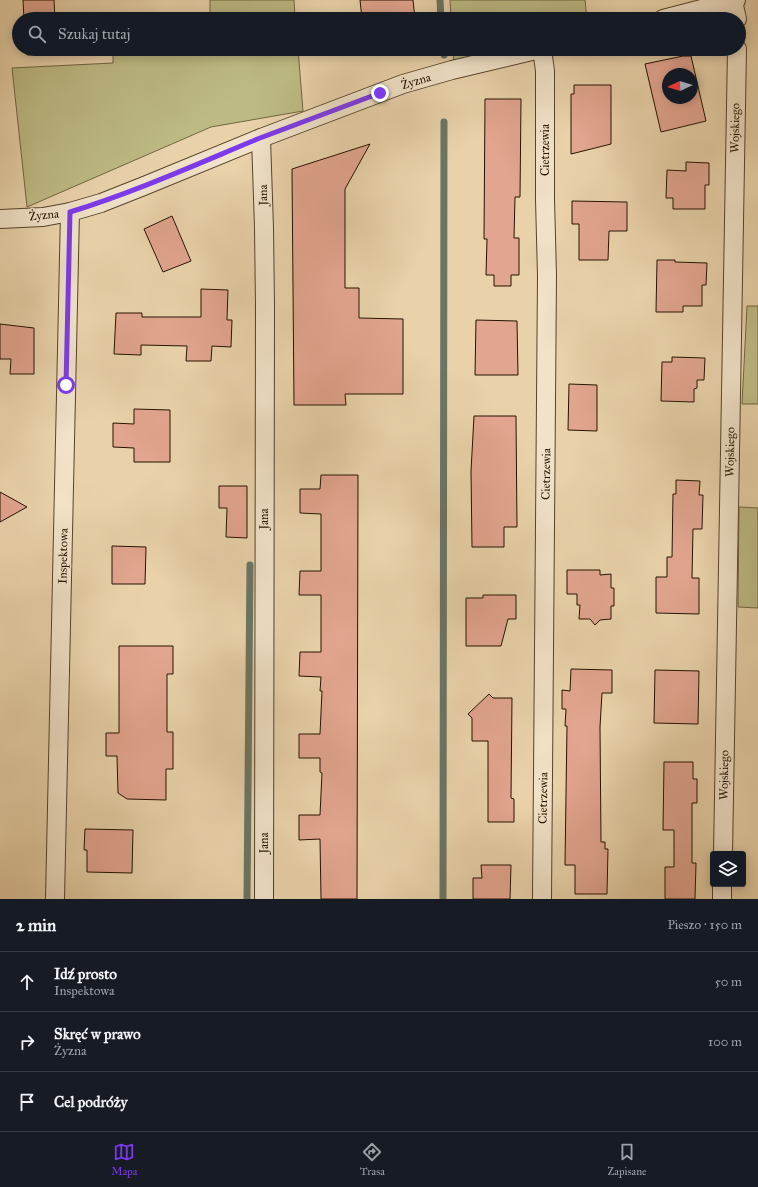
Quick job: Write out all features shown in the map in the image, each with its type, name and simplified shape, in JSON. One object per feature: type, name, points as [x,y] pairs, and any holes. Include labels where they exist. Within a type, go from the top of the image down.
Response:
[{"type":"street","points":[[690,12],[735,0],[736,12]]},
{"type":"street","name":"Żyzna","points":[[0,219],[43,217],[70,212],[101,203],[261,138],[403,84],[452,70],[511,56]]},
{"type":"street","name":"Cietrzewia","points":[[542,56],[545,70],[547,362],[542,899]]},
{"type":"street","name":"Wojskiego","points":[[723,851],[737,56]]},
{"type":"street","name":"Jana","points":[[261,138],[265,298],[264,899]]},
{"type":"street","name":"Inspektowa","points":[[55,899],[70,212]]},
{"type":"street","points":[[722,887],[722,899]]},
{"type":"shaded area","points":[[210,0],[294,0],[295,12],[210,12]]},
{"type":"shaded area","points":[[450,0],[585,0],[586,12],[451,12]]},
{"type":"shaded area","points":[[113,56],[299,56],[303,111],[211,127],[27,207],[12,68],[113,63]]},
{"type":"shaded area","points":[[453,56],[484,56],[454,64]]},
{"type":"shaded area","points":[[747,306],[758,306],[758,404],[742,404]]},
{"type":"shaded area","points":[[739,507],[758,508],[758,608],[738,607]]},
{"type":"building","points":[[23,0],[54,0],[55,12],[24,12]]},
{"type":"building","points":[[360,0],[413,0],[414,12],[361,12]]},
{"type":"building","points":[[683,56],[691,56],[694,68],[662,68],[662,104],[698,104],[698,86],[706,121],[661,132],[645,64]]},
{"type":"building","points":[[574,85],[611,85],[611,144],[571,154],[571,94],[574,94]]},
{"type":"building","points":[[485,99],[521,99],[520,197],[515,197],[514,238],[519,238],[519,275],[511,275],[511,286],[494,286],[494,275],[486,275],[487,239],[484,239]]},
{"type":"building","points":[[370,144],[345,189],[345,288],[359,288],[359,318],[403,319],[403,394],[345,394],[346,405],[294,405],[292,169]]},
{"type":"building","points":[[686,162],[709,163],[709,185],[705,185],[705,209],[673,209],[673,198],[666,198],[667,170],[686,171]]},
{"type":"building","points":[[572,201],[627,202],[627,231],[609,231],[608,260],[579,260],[579,224],[572,224]]},
{"type":"building","points":[[172,216],[191,261],[163,272],[144,229]]},
{"type":"building","points":[[657,260],[707,263],[706,285],[702,285],[702,306],[683,306],[683,312],[656,312]]},
{"type":"building","points":[[201,289],[228,290],[227,320],[232,320],[231,347],[212,346],[211,361],[186,361],[187,346],[141,345],[141,355],[114,354],[116,313],[142,313],[142,317],[201,317]]},
{"type":"building","points":[[476,320],[517,321],[518,375],[475,375]]},
{"type":"building","points":[[0,324],[34,328],[34,374],[10,374],[11,359],[0,359]]},
{"type":"building","points":[[672,357],[705,358],[704,380],[697,380],[697,388],[694,389],[694,402],[661,401],[662,362],[672,362]]},
{"type":"building","points":[[569,384],[597,385],[597,431],[568,430]]},
{"type":"building","points":[[134,409],[170,410],[170,462],[134,462],[134,448],[113,447],[113,423],[134,424]]},
{"type":"building","points":[[474,416],[516,416],[517,527],[504,527],[504,547],[472,547],[471,471]]},
{"type":"building","points":[[321,475],[358,475],[357,899],[321,899],[320,839],[299,840],[299,815],[320,815],[322,773],[320,772],[320,758],[299,758],[299,734],[320,734],[322,691],[320,691],[321,677],[299,676],[300,652],[321,652],[321,595],[299,595],[300,571],[321,571],[321,514],[300,513],[300,489],[320,489]]},
{"type":"building","points":[[676,480],[700,481],[699,495],[703,495],[702,529],[693,529],[692,578],[699,578],[699,614],[656,613],[656,577],[667,577],[667,557],[672,557],[673,494],[676,494]]},
{"type":"building","points":[[219,486],[247,486],[247,538],[226,537],[227,508],[219,508]]},
{"type":"building","points":[[0,492],[27,507],[0,522]]},
{"type":"building","points":[[112,546],[146,547],[145,584],[112,584]]},
{"type":"building","points":[[567,570],[600,570],[600,575],[611,574],[611,588],[614,588],[614,606],[611,606],[611,619],[600,620],[595,625],[590,619],[579,619],[580,605],[577,605],[577,594],[567,594]]},
{"type":"building","points":[[483,595],[516,595],[516,619],[508,619],[501,646],[466,646],[466,598],[483,598]]},
{"type":"building","points":[[119,646],[173,646],[173,674],[167,674],[167,732],[173,732],[173,769],[166,769],[166,800],[127,799],[118,793],[117,756],[106,756],[106,733],[119,733]]},
{"type":"building","points":[[571,669],[612,670],[612,693],[602,693],[600,727],[601,842],[605,842],[605,849],[608,849],[607,894],[575,894],[575,865],[565,865],[567,726],[565,726],[566,709],[562,709],[562,690],[570,691]]},
{"type":"building","points":[[655,670],[699,671],[698,724],[654,723]]},
{"type":"building","points":[[489,694],[493,698],[512,698],[511,798],[514,799],[514,822],[488,822],[488,741],[472,741],[472,718],[468,714]]},
{"type":"building","points":[[664,762],[693,762],[693,779],[697,779],[697,803],[692,803],[692,863],[696,863],[695,899],[665,899],[665,867],[674,867],[674,830],[663,830]]},
{"type":"building","points":[[85,829],[133,830],[132,873],[87,872],[87,850],[84,850]]},
{"type":"building","points":[[481,865],[511,865],[510,899],[473,899],[473,878],[482,878]]},
{"type":"waterway","points":[[440,0],[441,12]]},
{"type":"waterway","points":[[443,899],[444,122]]},
{"type":"waterway","points":[[247,899],[250,565]]},
{"type":"route","points":[[66,385],[70,212],[101,203],[261,138],[380,93]]}]
